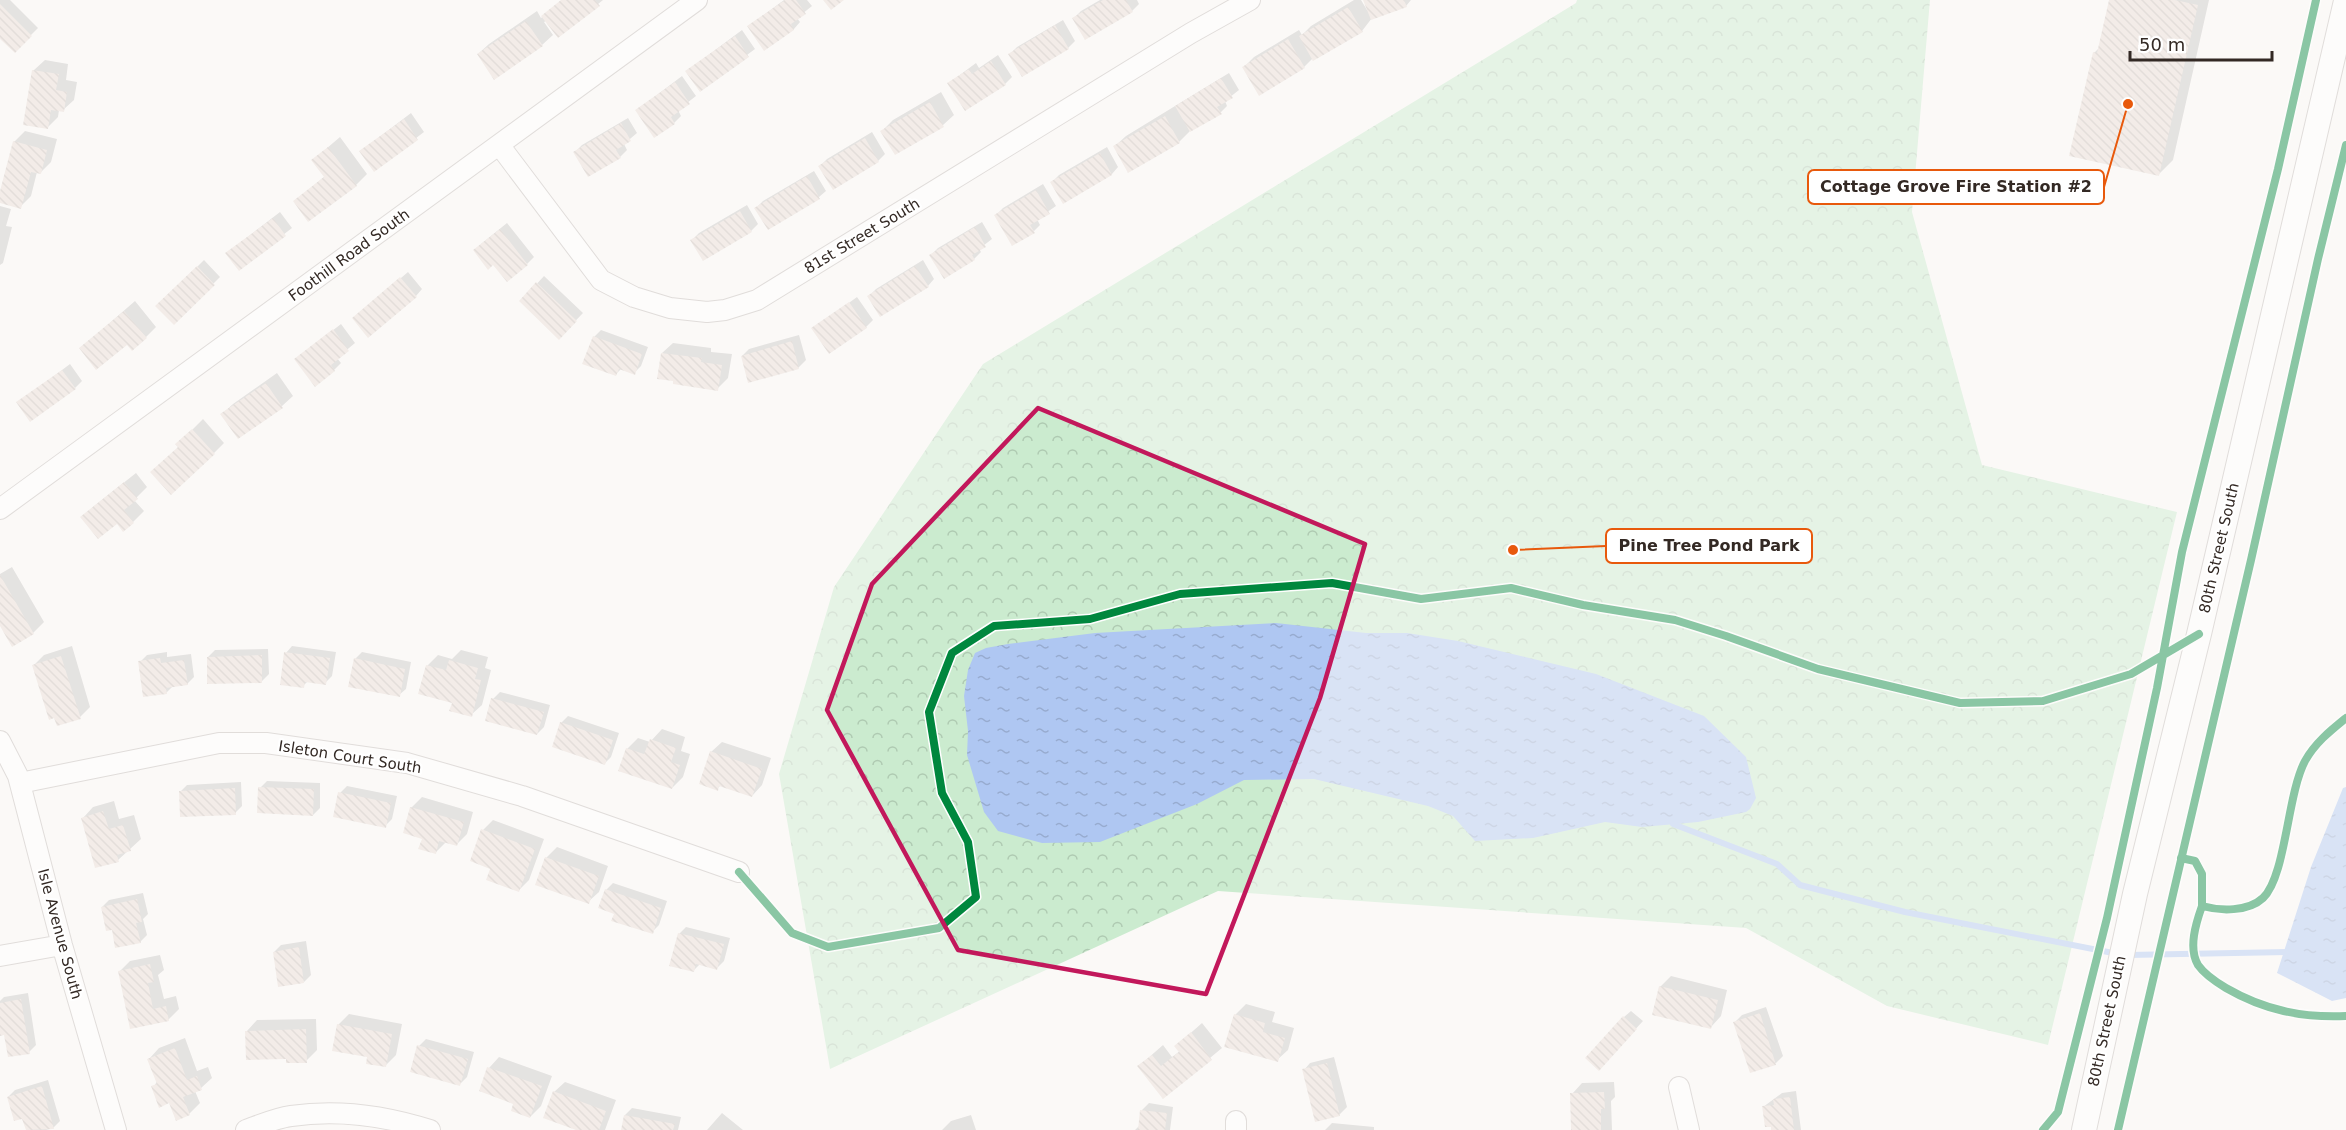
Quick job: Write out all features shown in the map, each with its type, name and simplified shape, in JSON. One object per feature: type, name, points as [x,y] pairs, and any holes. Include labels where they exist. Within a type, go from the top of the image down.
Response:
[{"type":"main road","name":"80th Street South","points":[[2089,1129],[2135,894],[2199,634],[2346,1]]},
{"type":"street","name":"Foothill Road South","points":[[0,509],[697,0]]},
{"type":"street","name":"81st Street South","points":[[500,146],[601,280],[633,297],[670,309],[707,312],[725,310],[757,300],[1191,33],[1250,0]]},
{"type":"street","name":"Isle Avenue South","points":[[0,741],[20,783],[62,945],[116,1130]]},
{"type":"street","name":"Isleton Court South","points":[[20,783],[219,743],[266,743],[407,764],[522,796],[739,872]]},
{"type":"street","points":[[0,956],[62,945]]},
{"type":"street","points":[[1679,1087],[1689,1130]]},
{"type":"street","points":[[246,1130],[290,1116],[344,1113],[405,1122],[430,1130]]},
{"type":"highlighted area","points":[[1038,408],[1365,544],[1320,698],[1206,994],[958,950],[827,710],[872,584]]},
{"type":"green space","points":[[1577,0],[1930,0],[1912,212],[1982,465],[2177,512],[2048,1045],[1887,1006],[1746,928],[1218,891],[830,1069],[779,774],[834,587],[983,364],[1576,3]]},
{"type":"water","points":[[1276,623],[1366,633],[1407,633],[1458,641],[1596,674],[1704,716],[1746,757],[1756,798],[1746,812],[1698,822],[1642,827],[1605,822],[1533,838],[1475,841],[1453,816],[1428,806],[1314,779],[1244,780],[1197,804],[1100,842],[1042,843],[998,831],[984,812],[967,755],[968,731],[964,696],[968,670],[975,653],[986,648],[1008,644],[1095,633]]},
{"type":"water","points":[[2346,787],[2346,998],[2332,1001],[2277,973],[2311,867],[2343,788]]},
{"type":"building","points":[[561,0],[595,0],[600,6],[558,38],[541,16]]},
{"type":"building","points":[[785,0],[796,0],[806,14],[791,24],[794,30],[764,51],[747,26]]},
{"type":"building","points":[[823,0],[844,0],[831,10]]},
{"type":"building","points":[[1103,0],[1126,0],[1133,12],[1085,40],[1072,18]]},
{"type":"building","points":[[1363,0],[1404,0],[1407,7],[1371,20]]},
{"type":"building","points":[[2109,0],[2175,0],[2198,5],[2159,176],[2069,156],[2093,52],[2097,53]]},
{"type":"building","points":[[0,4],[32,36],[15,53],[0,39]]},
{"type":"building","points":[[1348,7],[1363,32],[1313,61],[1299,36]]},
{"type":"building","points":[[526,21],[543,46],[494,80],[477,54]]},
{"type":"building","points":[[1055,25],[1069,49],[1022,77],[1008,54]]},
{"type":"building","points":[[735,36],[749,57],[700,92],[685,71]]},
{"type":"building","points":[[1288,39],[1305,68],[1259,96],[1242,67]]},
{"type":"building","points":[[991,61],[1006,85],[965,111],[947,83],[969,69],[972,74]]},
{"type":"building","points":[[32,70],[59,74],[56,90],[67,92],[64,112],[51,110],[48,129],[23,125]]},
{"type":"building","points":[[1221,78],[1233,98],[1217,107],[1222,114],[1190,132],[1175,106]]},
{"type":"building","points":[[675,82],[690,104],[671,117],[675,124],[654,138],[635,110]]},
{"type":"building","points":[[930,102],[944,127],[895,155],[880,131]]},
{"type":"building","points":[[1165,116],[1180,143],[1128,173],[1113,146]]},
{"type":"building","points":[[404,119],[418,140],[374,172],[359,151]]},
{"type":"building","points":[[621,123],[631,141],[616,150],[621,158],[588,177],[573,152]]},
{"type":"building","points":[[865,138],[879,162],[833,190],[818,166]]},
{"type":"building","points":[[13,141],[47,150],[41,174],[31,172],[21,209],[0,203],[0,191]]},
{"type":"building","points":[[328,147],[357,186],[308,222],[293,201],[324,177],[311,160]]},
{"type":"building","points":[[1100,153],[1112,175],[1063,204],[1050,182]]},
{"type":"building","points":[[807,176],[820,199],[768,230],[754,208]]},
{"type":"building","points":[[1036,190],[1050,214],[1030,225],[1035,233],[1012,246],[994,215]]},
{"type":"building","points":[[740,211],[752,232],[703,261],[690,240]]},
{"type":"building","points":[[273,218],[286,236],[239,271],[225,253]]},
{"type":"building","points":[[975,227],[986,247],[972,255],[975,260],[944,279],[929,255]]},
{"type":"building","points":[[500,229],[528,265],[507,282],[493,265],[488,270],[473,250]]},
{"type":"building","points":[[197,266],[215,285],[174,325],[155,306]]},
{"type":"building","points":[[915,266],[929,287],[880,317],[867,296]]},
{"type":"building","points":[[400,277],[417,297],[368,338],[352,318]]},
{"type":"building","points":[[536,282],[577,321],[559,340],[519,301]]},
{"type":"building","points":[[849,302],[867,328],[829,354],[811,328]]},
{"type":"building","points":[[124,311],[147,338],[132,351],[127,345],[96,370],[79,348]]},
{"type":"building","points":[[333,329],[349,351],[331,365],[335,371],[315,387],[294,359]]},
{"type":"building","points":[[593,336],[642,354],[635,375],[619,369],[616,376],[582,364]]},
{"type":"building","points":[[792,341],[799,369],[748,383],[741,356]]},
{"type":"building","points":[[661,353],[702,358],[701,362],[722,365],[718,391],[673,384],[673,381],[657,379]]},
{"type":"building","points":[[62,370],[76,389],[30,422],[16,402]]},
{"type":"building","points":[[266,383],[283,408],[238,439],[220,414]]},
{"type":"building","points":[[192,429],[215,454],[171,495],[150,472],[178,447],[175,444]]},
{"type":"building","points":[[124,482],[138,499],[124,510],[134,523],[123,532],[117,524],[98,539],[80,517]]},
{"type":"building","points":[[0,575],[34,634],[12,647],[0,626]]},
{"type":"building","points":[[284,652],[330,658],[326,685],[305,682],[304,688],[280,685]]},
{"type":"building","points":[[262,655],[262,683],[207,684],[207,657]]},
{"type":"building","points":[[61,656],[81,719],[57,726],[54,718],[49,720],[32,665]]},
{"type":"building","points":[[160,658],[161,663],[184,660],[188,685],[166,688],[167,694],[143,697],[138,661]]},
{"type":"building","points":[[354,658],[405,669],[400,697],[348,687]]},
{"type":"building","points":[[449,660],[478,668],[475,679],[481,680],[472,717],[449,711],[452,703],[418,694],[426,665],[446,670]]},
{"type":"building","points":[[491,698],[544,712],[537,735],[485,721]]},
{"type":"building","points":[[560,722],[613,740],[605,765],[552,747]]},
{"type":"building","points":[[650,739],[676,748],[671,762],[680,765],[672,789],[618,771],[626,748],[644,754]]},
{"type":"building","points":[[710,751],[762,769],[752,797],[719,786],[718,791],[699,784]]},
{"type":"building","points":[[258,787],[314,789],[313,816],[257,813]]},
{"type":"building","points":[[235,788],[236,815],[180,817],[179,791]]},
{"type":"building","points":[[338,792],[391,803],[386,828],[333,817]]},
{"type":"building","points":[[410,807],[464,822],[457,846],[439,841],[436,854],[418,849],[422,839],[403,833]]},
{"type":"building","points":[[103,811],[109,829],[123,825],[131,851],[117,855],[119,862],[95,868],[81,818]]},
{"type":"building","points":[[481,829],[535,849],[519,892],[486,880],[490,869],[470,861]]},
{"type":"building","points":[[545,857],[599,876],[589,904],[535,885]]},
{"type":"building","points":[[605,889],[661,908],[653,934],[611,921],[614,914],[598,908]]},
{"type":"building","points":[[137,899],[142,922],[136,923],[141,943],[115,948],[112,930],[106,931],[101,907]]},
{"type":"building","points":[[678,933],[724,944],[717,970],[696,964],[694,972],[669,966]]},
{"type":"building","points":[[299,947],[304,983],[278,987],[273,952]]},
{"type":"building","points":[[150,964],[154,982],[148,983],[153,1009],[166,1006],[169,1021],[130,1029],[118,971]]},
{"type":"building","points":[[1659,986],[1718,1000],[1711,1029],[1652,1015]]},
{"type":"building","points":[[21,999],[30,1054],[8,1057],[4,1035],[0,1036],[0,1003]]},
{"type":"building","points":[[1760,1013],[1776,1065],[1750,1073],[1733,1022]]},
{"type":"building","points":[[1234,1014],[1265,1023],[1263,1032],[1285,1038],[1278,1062],[1224,1047]]},
{"type":"building","points":[[1623,1016],[1637,1029],[1599,1071],[1585,1058]]},
{"type":"building","points":[[337,1024],[392,1034],[386,1067],[366,1064],[367,1057],[332,1051]]},
{"type":"building","points":[[306,1029],[307,1063],[286,1063],[286,1059],[246,1060],[245,1031]]},
{"type":"building","points":[[1191,1032],[1212,1060],[1163,1099],[1137,1066],[1152,1055],[1161,1066],[1179,1052],[1174,1046]]},
{"type":"building","points":[[417,1045],[468,1059],[460,1086],[410,1072]]},
{"type":"building","points":[[175,1048],[187,1080],[197,1076],[202,1090],[183,1097],[190,1115],[176,1121],[169,1103],[159,1108],[151,1086],[157,1084],[147,1059]]},
{"type":"building","points":[[1327,1063],[1340,1116],[1315,1122],[1302,1069]]},
{"type":"building","points":[[487,1067],[542,1086],[530,1118],[511,1111],[513,1104],[479,1091]]},
{"type":"building","points":[[42,1086],[54,1129],[26,1130],[22,1119],[14,1121],[7,1097]]},
{"type":"building","points":[[553,1091],[606,1111],[599,1130],[576,1130],[543,1118]]},
{"type":"building","points":[[1604,1092],[1605,1109],[1601,1109],[1601,1130],[1571,1130],[1570,1093]]},
{"type":"building","points":[[1790,1097],[1794,1130],[1771,1130],[1771,1127],[1765,1127],[1762,1106],[1774,1105],[1773,1099]]},
{"type":"building","points":[[1140,1110],[1167,1113],[1165,1130],[1138,1130]]},
{"type":"building","points":[[624,1115],[675,1124],[673,1130],[621,1130]]},
{"type":"waterway","points":[[1673,824],[1777,864],[1800,885],[1905,912],[2118,954]]},
{"type":"waterway","points":[[2128,955],[2291,952]]},
{"type":"cycle path","points":[[2043,1130],[2058,1112],[2107,918],[2157,688],[2182,552],[2278,169],[2316,0]]},
{"type":"cycle path","points":[[2118,1130],[2346,145]]},
{"type":"cycle path","points":[[739,872],[792,933],[828,947],[939,928],[976,897],[968,842],[942,793],[929,712],[952,653],[994,626],[1090,619],[1180,594],[1332,583],[1421,599],[1511,588],[1583,605],[1675,620],[1818,669],[1960,703],[2043,701],[2131,674],[2199,634]]},
{"type":"cycle path","points":[[2181,858],[2195,861],[2202,874],[2202,906],[2217,909],[2242,908],[2257,903],[2263,898],[2271,887],[2277,872],[2294,794],[2305,761],[2318,743],[2346,718]]},
{"type":"cycle path","points":[[2202,906],[2193,943],[2198,965],[2211,978],[2240,996],[2269,1007],[2314,1016],[2346,1016]]},
{"type":"place","name":"Cottage Grove Fire Station #2","points":[[2128,104]]},
{"type":"place","name":"Pine Tree Pond Park","points":[[1513,550]]}]
